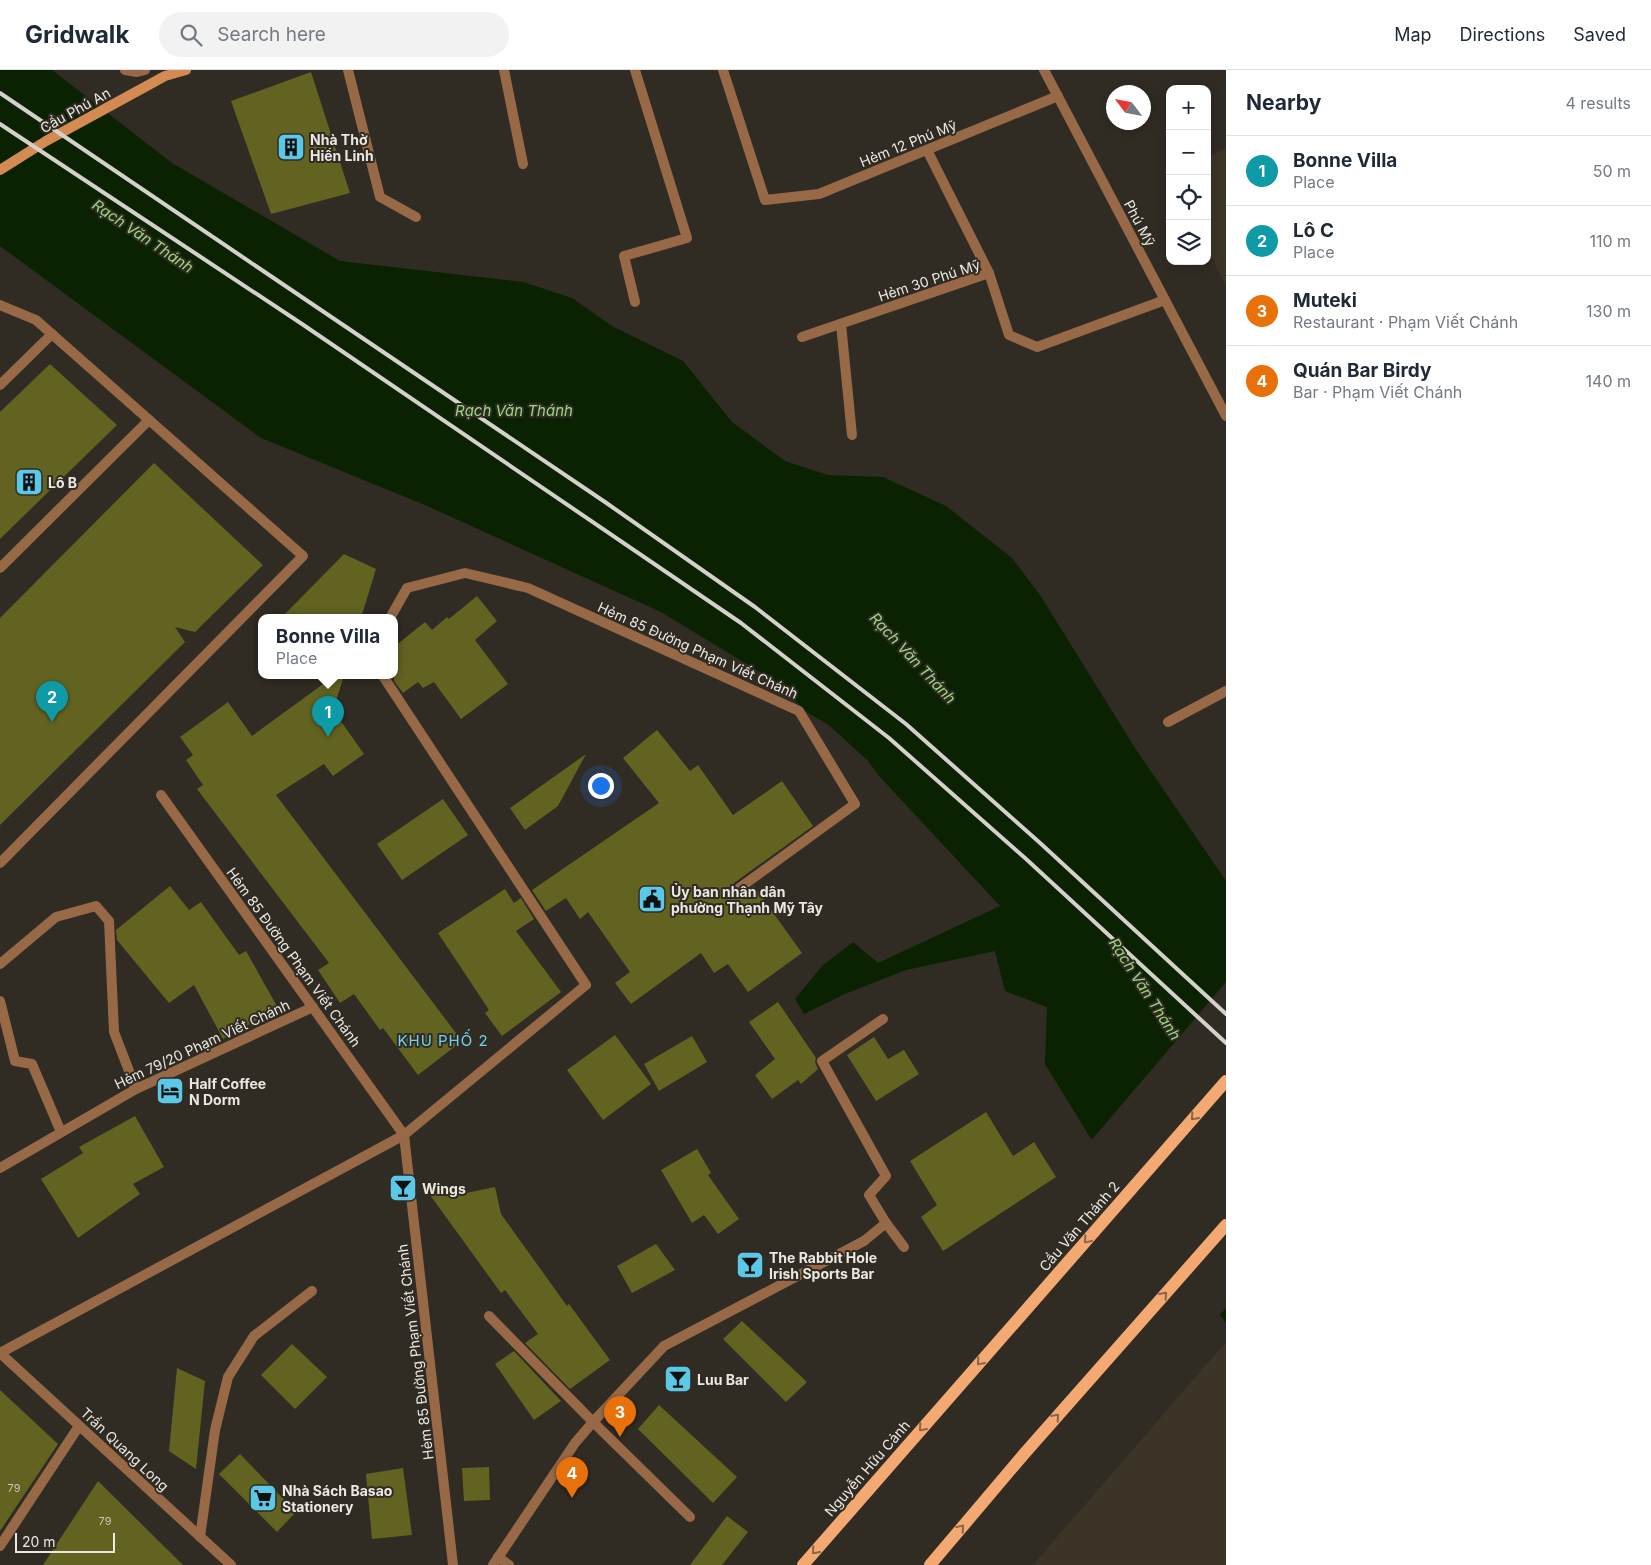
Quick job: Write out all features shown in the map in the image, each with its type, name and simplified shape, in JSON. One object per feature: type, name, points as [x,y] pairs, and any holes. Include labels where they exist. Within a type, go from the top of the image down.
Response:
[{"type":"main road","name":"Cầu Văn Thánh 2","points":[[954,1392],[1226,1081]]},
{"type":"main road","points":[[930,1565],[1024,1454],[1226,1225]]},
{"type":"main road","name":"Nguyễn Hữu Cảnh","points":[[803,1565],[954,1392]]},
{"type":"street","points":[[125,70],[137,72],[145,70]]},
{"type":"street","name":"Cầu Phú An","points":[[0,170],[46,141],[165,76],[186,70]]},
{"type":"street","points":[[348,70],[380,197],[416,217]]},
{"type":"street","points":[[504,70],[523,164]]},
{"type":"street","points":[[635,70],[687,238],[624,256],[635,302]]},
{"type":"street","name":"Hẻm 12 Phú Mỹ","points":[[723,70],[765,200],[819,194],[1058,96]]},
{"type":"street","name":"Phú Mỹ","points":[[1044,70],[1226,416]]},
{"type":"street","points":[[927,150],[988,273]]},
{"type":"street","name":"Hẻm 30 Phú Mỹ","points":[[802,337],[988,273],[1009,335],[1037,347],[1165,300]]},
{"type":"street","points":[[0,305],[36,320],[303,556],[0,864]]},
{"type":"street","points":[[841,324],[852,435]]},
{"type":"street","points":[[0,385],[52,334]]},
{"type":"street","points":[[0,568],[149,420]]},
{"type":"street","name":"Hẻm 85 Đường Phạm Viết Chánh","points":[[392,614],[407,588],[465,573],[528,588],[799,711],[855,804],[738,889]]},
{"type":"street","points":[[0,1353],[404,1135],[586,985],[385,679]]},
{"type":"street","points":[[1168,722],[1226,691]]},
{"type":"street","name":"Hẻm 85 Đường Phạm Viết Chánh","points":[[161,795],[404,1135],[454,1565]]},
{"type":"street","points":[[0,964],[56,917],[96,906],[109,921],[114,1032],[136,1089]]},
{"type":"street","points":[[0,1001],[15,1061],[32,1064],[61,1132]]},
{"type":"street","name":"Hẻm 79/20 Phạm Viết Chánh","points":[[0,1168],[136,1089],[313,1007]]},
{"type":"street","points":[[883,1019],[822,1061],[886,1176],[869,1195],[886,1223],[904,1247]]},
{"type":"street","points":[[509,1565],[495,1561],[576,1443],[593,1422],[664,1346],[864,1241],[886,1223]]},
{"type":"street","points":[[200,1537],[215,1430],[228,1377],[254,1336],[312,1290]]},
{"type":"street","points":[[489,1316],[690,1517]]},
{"type":"street","name":"Trần Quang Long","points":[[0,1353],[231,1565]]},
{"type":"street","points":[[0,1546],[79,1426]]},
{"type":"shaded area","points":[[1226,148],[1226,285],[1211,256],[1211,155]]},
{"type":"shaded area","points":[[1226,1342],[1226,1565],[1033,1565]]},
{"type":"water","name":"Rạch Văn Thánh","points":[[0,70],[52,70],[172,163],[340,261],[523,282],[572,298],[612,326],[683,361],[732,422],[785,461],[828,475],[883,477],[946,506],[1012,558],[1040,595],[1135,748],[1226,881],[1226,1323],[1088,1134],[1045,1064],[1047,1007],[1005,991],[995,951],[906,970],[845,994],[804,1014],[795,999],[822,966],[853,942],[878,963],[1000,906],[880,777],[868,761],[829,725],[808,713],[773,680],[661,612],[425,505],[261,438],[0,246]]},
{"type":"pier","points":[[1226,982],[1226,1308],[1218,1317],[1090,1142]]},
{"type":"building","name":"Nhà Thờ Hiển Linh","points":[[311,72],[350,193],[271,214],[231,101]]},
{"type":"building","name":"Lô B","points":[[50,364],[117,425],[0,539],[0,412]]},
{"type":"building","points":[[154,463],[263,565],[195,632],[175,627],[185,642],[0,825],[0,618]]},
{"type":"building","points":[[344,554],[376,569],[362,614],[285,614]]},
{"type":"building","points":[[477,596],[497,621],[475,640],[508,684],[461,719],[434,682],[423,688],[418,682],[403,693],[394,681],[394,679],[398,679],[398,644],[425,622],[432,630],[447,617],[449,619]]},
{"type":"building","points":[[330,679],[343,679],[333,710],[364,754],[333,776],[324,764],[276,795],[462,1041],[418,1075],[383,1028],[380,1030],[354,994],[340,1003],[318,970],[329,963],[197,789],[203,785],[186,760],[193,755],[180,737],[228,702],[252,736]]},
{"type":"building","points":[[657,730],[690,771],[698,765],[733,815],[782,781],[813,826],[734,883],[732,887],[732,893],[738,896],[754,886],[802,953],[748,992],[728,964],[714,973],[701,953],[631,1004],[615,983],[630,972],[588,912],[580,919],[566,898],[546,911],[532,890],[659,803],[623,758]]},
{"type":"building","points":[[586,754],[558,806],[525,830],[510,808]]},
{"type":"building","points":[[443,799],[468,835],[402,880],[377,844]]},
{"type":"building","points":[[170,886],[189,910],[201,902],[239,955],[246,951],[278,1008],[223,1039],[194,985],[169,1003],[117,940],[116,930]]},
{"type":"building","points":[[505,889],[514,903],[521,898],[534,919],[516,931],[561,992],[502,1036],[485,1013],[489,1010],[438,933]]},
{"type":"building","points":[[778,1002],[816,1058],[815,1062],[818,1069],[801,1084],[798,1080],[772,1099],[755,1075],[775,1059],[749,1022]]},
{"type":"building","points":[[615,1035],[651,1084],[603,1120],[567,1070]]},
{"type":"building","points":[[692,1036],[707,1062],[659,1091],[644,1064]]},
{"type":"building","points":[[874,1037],[888,1059],[904,1050],[919,1074],[876,1101],[847,1055]]},
{"type":"building","points":[[986,1112],[1013,1156],[1034,1142],[1056,1177],[943,1251],[921,1217],[937,1205],[910,1161]]},
{"type":"building","points":[[135,1116],[164,1167],[133,1184],[140,1194],[78,1238],[41,1179],[83,1153],[79,1147]]},
{"type":"building","points":[[697,1149],[711,1173],[708,1175],[739,1219],[718,1234],[704,1215],[692,1223],[661,1170]]},
{"type":"building","points":[[495,1187],[501,1214],[567,1306],[569,1304],[610,1360],[570,1389],[525,1343],[538,1334],[505,1290],[501,1293],[430,1195],[466,1193]]},
{"type":"building","points":[[656,1244],[675,1270],[632,1293],[617,1266]]},
{"type":"building","points":[[742,1321],[807,1382],[786,1402],[723,1339]]},
{"type":"building","points":[[292,1344],[327,1377],[295,1409],[261,1375]]},
{"type":"building","points":[[514,1351],[561,1401],[534,1420],[495,1364]]},
{"type":"building","points":[[177,1368],[205,1381],[196,1469],[169,1451]]},
{"type":"building","points":[[0,1390],[58,1444],[0,1531]]},
{"type":"building","points":[[659,1405],[737,1477],[713,1503],[638,1429]]},
{"type":"building","name":"Nhà Sách Basao Stationery","points":[[240,1454],[296,1512],[277,1532],[219,1474]]},
{"type":"building","points":[[489,1467],[490,1500],[464,1501],[462,1468]]},
{"type":"building","points":[[403,1468],[412,1535],[372,1539],[366,1474]]},
{"type":"building","points":[[98,1481],[183,1565],[43,1565]]},
{"type":"building","points":[[727,1516],[748,1532],[722,1565],[690,1565]]},
{"type":"railway","points":[[0,93],[605,502],[755,607],[906,724],[1039,842],[1226,1014]]},
{"type":"railway","points":[[0,124],[302,324],[741,623],[889,738],[1025,858],[1226,1043]]},
{"type":"place","name":"Nhà Thờ Hiển Linh","points":[[291,147]]},
{"type":"place","name":"Lô B","points":[[29,482]]},
{"type":"place","name":"Lô C","points":[[52,722]]},
{"type":"place","name":"Bonne Villa","points":[[328,737]]},
{"type":"place","name":"Ủy ban nhân dân phường Thạnh Mỹ Tây","points":[[652,899]]},
{"type":"place","name":"Half Coffee N Dorm","points":[[170,1091]]},
{"type":"place","name":"Wings","points":[[403,1188]]},
{"type":"place","name":"The Rabbit Hole Irish Sports Bar","points":[[750,1265]]},
{"type":"place","name":"Luu Bar","points":[[678,1379]]},
{"type":"place","name":"Muteki","points":[[620,1437]]},
{"type":"place","name":"Nhà Sách Basao Stationery","points":[[263,1498]]},
{"type":"place","name":"Quán Bar Birdy","points":[[572,1498]]},
{"type":"district","name":"KHU PHỐ 2","points":[[443,1040]]}]
